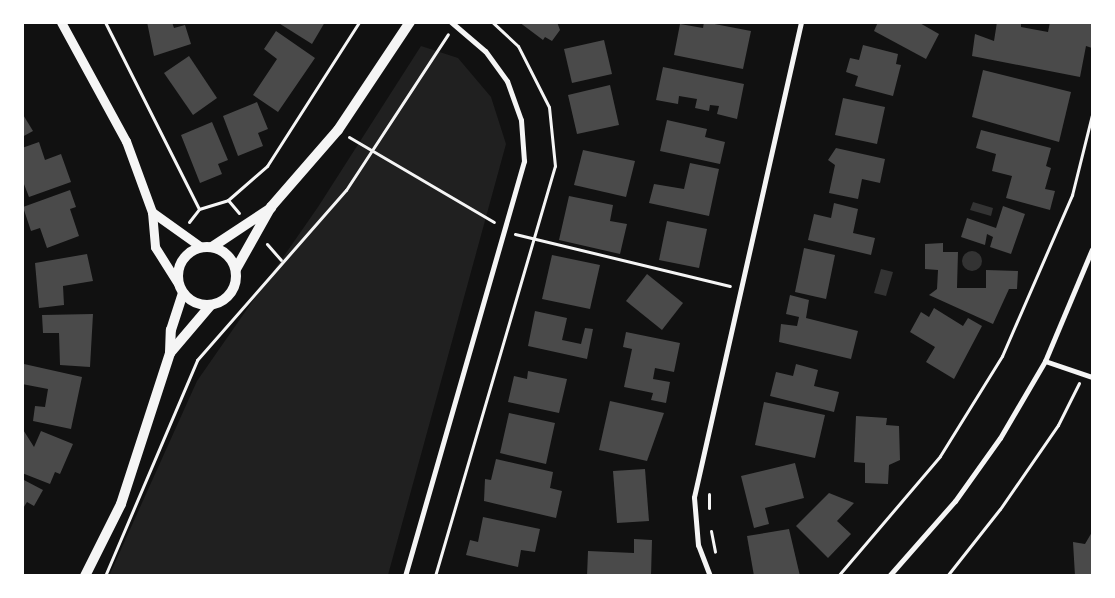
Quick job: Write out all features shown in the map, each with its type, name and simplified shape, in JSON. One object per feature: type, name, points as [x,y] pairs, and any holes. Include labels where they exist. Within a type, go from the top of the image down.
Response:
[{"type":"main road","points":[[170,353],[210,306],[233,291],[236,269],[272,208],[338,130],[410,22]]},
{"type":"main road","points":[[85,576],[121,504],[170,353],[171,330],[181,289],[185,257],[207,247],[272,208]]},
{"type":"main road","points":[[207,247],[227,254],[236,269]]},
{"type":"main road","points":[[181,289],[190,301],[210,306]]},
{"type":"street","points":[[61,22],[126,141],[152,212],[155,247],[181,289]]},
{"type":"street","points":[[710,576],[698,546],[694,497],[801,22]]},
{"type":"street","points":[[405,576],[507,230],[524,161],[521,120],[507,81],[485,51],[453,24]]},
{"type":"street","points":[[152,212],[207,247]]},
{"type":"street","points":[[890,576],[960,493],[1045,361],[1092,249]]},
{"type":"street","points":[[1045,361],[1085,373],[1092,377]]},
{"type":"path","points":[[105,22],[199,209],[228,200],[267,166],[359,22]]},
{"type":"path","points":[[435,576],[555,166],[549,107],[518,46],[492,22]]},
{"type":"path","points":[[105,576],[197,360],[282,260],[318,226],[372,153],[453,24]]},
{"type":"path","points":[[838,576],[940,456],[1002,356],[1072,195],[1092,115]]},
{"type":"path","points":[[338,130],[372,153],[507,230],[534,240],[741,289]]},
{"type":"path","points":[[947,576],[1000,510],[1048,440],[1085,373]]},
{"type":"path","points":[[709,490],[709,515]]},
{"type":"path","points":[[709,523],[719,562]]},
{"type":"shaded area","points":[[421,46],[458,58],[491,97],[506,144],[388,575],[109,576],[197,381],[318,207]]},
{"type":"shaded area","points":[[973,202],[993,208],[991,216],[970,210]]},
{"type":"shaded area","points":[[968,251],[976,251],[982,257],[982,265],[976,271],[968,271],[962,265],[962,257]]},
{"type":"shaded area","points":[[881,269],[893,272],[886,296],[874,293]]},
{"type":"building","points":[[147,22],[172,22],[174,28],[185,25],[191,44],[154,56]]},
{"type":"building","points":[[277,22],[325,22],[312,44]]},
{"type":"building","points":[[519,22],[557,22],[560,30],[552,41],[545,37],[543,40]]},
{"type":"building","points":[[704,22],[751,31],[743,69],[674,55],[680,24],[703,28]]},
{"type":"building","points":[[878,22],[918,22],[939,34],[926,59],[874,31]]},
{"type":"building","points":[[997,22],[1021,22],[1021,27],[1048,32],[1050,22],[1092,22],[1092,48],[1086,46],[1080,77],[972,56],[975,34],[994,41]]},
{"type":"building","points":[[276,31],[315,58],[278,112],[253,95],[277,59],[264,49]]},
{"type":"building","points":[[604,40],[612,74],[572,83],[564,49]]},
{"type":"building","points":[[863,45],[898,54],[896,64],[901,65],[893,96],[855,86],[858,76],[846,72],[850,58],[859,60]]},
{"type":"building","points":[[189,56],[217,98],[193,115],[164,73]]},
{"type":"building","points":[[663,67],[744,84],[737,119],[717,114],[719,106],[710,105],[709,111],[695,108],[697,99],[679,96],[678,104],[656,100]]},
{"type":"building","points":[[983,70],[1071,92],[1059,142],[972,117]]},
{"type":"building","points":[[610,85],[619,125],[577,134],[568,95]]},
{"type":"building","points":[[843,98],[885,107],[877,144],[835,135]]},
{"type":"building","points":[[257,102],[268,129],[258,133],[263,146],[238,156],[223,116]]},
{"type":"building","points":[[22,113],[33,131],[22,137]]},
{"type":"building","points":[[667,120],[707,129],[705,137],[725,142],[720,164],[660,151]]},
{"type":"building","points":[[212,122],[228,160],[218,164],[222,174],[200,183],[181,135]]},
{"type":"building","points":[[981,130],[1051,148],[1046,166],[1051,168],[1045,189],[1055,191],[1050,210],[1006,198],[1012,176],[992,171],[996,154],[976,148]]},
{"type":"building","points":[[39,142],[45,160],[61,154],[71,182],[29,197],[22,179],[22,148]]},
{"type":"building","points":[[836,148],[885,159],[880,183],[862,179],[858,199],[829,193],[835,165],[828,160]]},
{"type":"building","points":[[583,150],[635,161],[626,197],[574,185]]},
{"type":"building","points":[[690,163],[719,169],[709,216],[649,203],[654,184],[684,189]]},
{"type":"building","points":[[70,190],[76,207],[70,209],[79,236],[47,248],[40,228],[31,231],[23,207]]},
{"type":"building","points":[[569,196],[613,205],[610,221],[627,224],[620,254],[559,240]]},
{"type":"building","points":[[834,203],[858,209],[853,233],[875,238],[871,255],[808,240],[814,214],[831,218]]},
{"type":"building","points":[[1003,206],[1025,214],[1011,254],[990,247],[993,237],[987,234],[985,245],[961,237],[967,218],[996,228]]},
{"type":"building","points":[[667,221],[707,229],[699,268],[659,260]]},
{"type":"building","points":[[943,243],[943,252],[958,252],[957,288],[986,288],[986,270],[1018,271],[1017,289],[1009,289],[993,324],[929,295],[937,289],[938,270],[925,269],[925,244]]},
{"type":"building","points":[[804,248],[835,255],[826,299],[795,292]]},
{"type":"building","points":[[87,254],[93,281],[63,286],[64,305],[39,308],[35,263]]},
{"type":"building","points":[[552,255],[600,265],[590,309],[542,299]]},
{"type":"building","points":[[647,274],[683,303],[662,330],[626,301]]},
{"type":"building","points":[[790,295],[809,300],[806,318],[858,331],[851,359],[779,342],[781,324],[797,326],[799,317],[786,314]]},
{"type":"building","points":[[934,308],[963,326],[968,318],[982,326],[954,379],[926,362],[935,347],[910,332],[921,312],[929,317]]},
{"type":"building","points":[[535,311],[567,318],[562,340],[581,344],[585,328],[593,329],[587,359],[528,346]]},
{"type":"building","points":[[93,314],[90,367],[60,365],[59,333],[43,333],[42,315]]},
{"type":"building","points":[[626,332],[680,343],[674,372],[655,368],[653,379],[670,382],[666,403],[651,400],[653,393],[624,387],[632,349],[623,347]]},
{"type":"building","points":[[24,364],[82,377],[71,429],[33,421],[35,406],[45,407],[48,389],[22,384]]},
{"type":"building","points":[[796,364],[818,370],[814,386],[839,392],[834,412],[770,396],[776,372],[793,376]]},
{"type":"building","points":[[528,371],[567,379],[559,413],[508,402],[514,376],[527,379]]},
{"type":"building","points":[[610,401],[664,413],[647,461],[599,450]]},
{"type":"building","points":[[764,402],[825,415],[815,458],[755,445]]},
{"type":"building","points":[[509,413],[555,423],[546,464],[500,453]]},
{"type":"building","points":[[856,416],[887,418],[886,425],[899,426],[900,460],[889,465],[888,484],[865,483],[865,463],[854,462]]},
{"type":"building","points":[[22,428],[34,447],[41,431],[73,444],[60,474],[55,472],[50,484],[22,473]]},
{"type":"building","points":[[496,459],[553,472],[550,488],[562,491],[556,518],[484,501],[485,479],[491,480]]},
{"type":"building","points":[[795,463],[804,498],[765,508],[769,524],[754,528],[741,476]]},
{"type":"building","points":[[645,469],[649,521],[617,523],[613,471]]},
{"type":"building","points":[[22,479],[43,490],[34,506],[27,502],[22,510]]},
{"type":"building","points":[[829,493],[854,503],[837,521],[851,534],[828,558],[796,526]]},
{"type":"building","points":[[483,517],[540,529],[535,552],[521,550],[518,567],[466,555],[470,540],[478,542]]},
{"type":"building","points":[[789,529],[800,576],[754,576],[747,536]]},
{"type":"building","points":[[1092,532],[1092,576],[1075,576],[1073,542],[1085,544]]},
{"type":"building","points":[[634,539],[652,540],[651,576],[587,576],[588,551],[634,553]]}]
